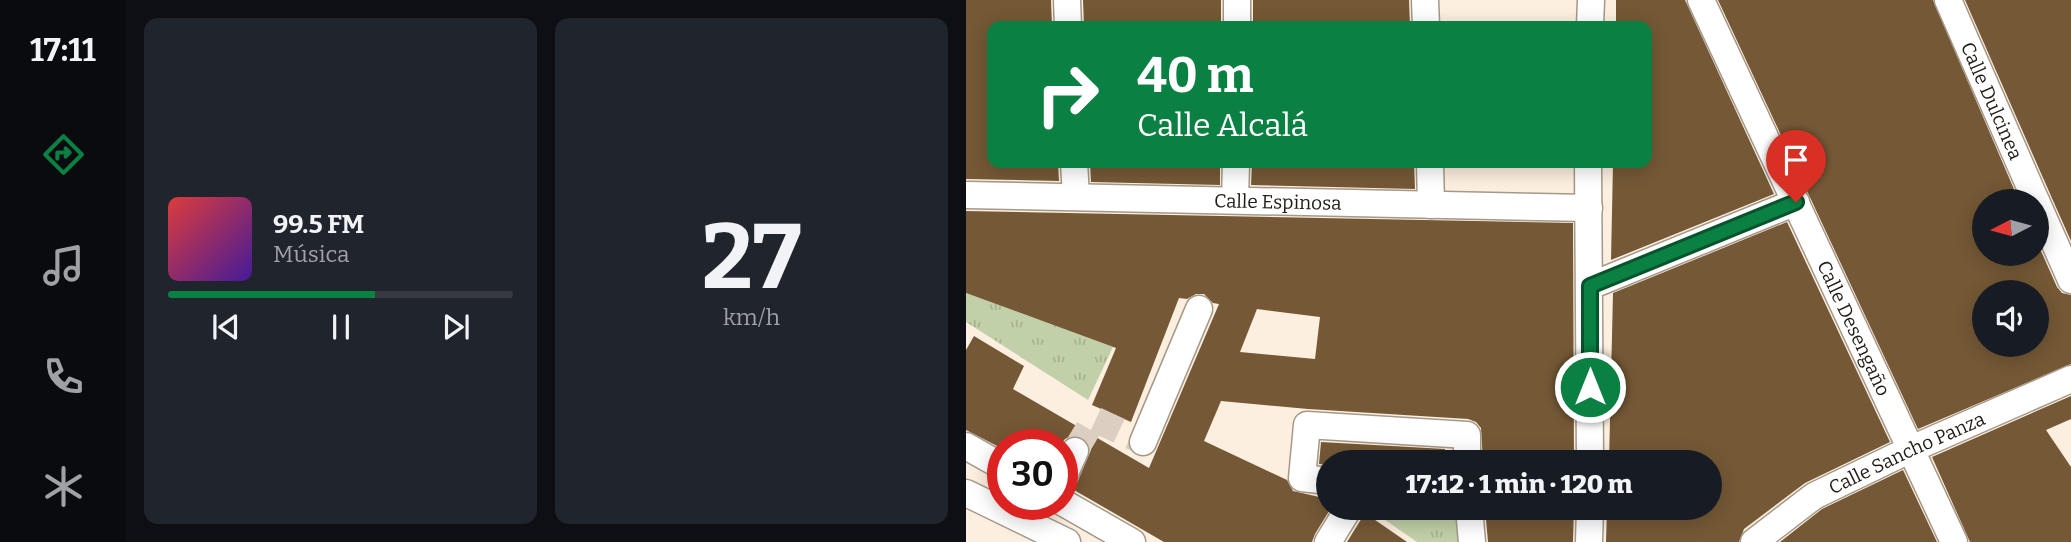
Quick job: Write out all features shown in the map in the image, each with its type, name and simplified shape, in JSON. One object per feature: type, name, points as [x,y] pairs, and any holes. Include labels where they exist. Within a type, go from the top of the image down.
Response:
[{"type":"street","points":[[1067,0],[1068,21]]},
{"type":"street","points":[[1237,0],[1237,21]]},
{"type":"street","points":[[1425,0],[1426,21]]},
{"type":"street","points":[[1590,21],[1591,0]]},
{"type":"street","name":"Calle Desengaño","points":[[1702,0],[1954,542]]},
{"type":"street","name":"Calle Dulcinea","points":[[1948,0],[2031,189]]},
{"type":"street","points":[[1074,168],[1076,196]]},
{"type":"street","points":[[1235,200],[1236,168]]},
{"type":"street","points":[[1430,168],[1431,205]]},
{"type":"street","points":[[1588,168],[1590,450]]},
{"type":"street","name":"Calle Espinosa","points":[[966,195],[1589,208]]},
{"type":"street","points":[[1590,286],[1796,202]]},
{"type":"street","name":"Calle Dulcinea","points":[[2049,230],[2071,280]]},
{"type":"street","points":[[1143,442],[1199,309]]},
{"type":"street","name":"Calle Sancho Panza","points":[[1754,542],[1814,496],[1909,450],[2071,379]]},
{"type":"street","points":[[1316,480],[1302,478],[1307,425],[1467,435],[1467,450]]},
{"type":"street","points":[[966,446],[987,458]]},
{"type":"street","points":[[966,493],[1067,542]]},
{"type":"street","points":[[1078,511],[1132,542]]},
{"type":"street","points":[[1328,542],[1342,520]]},
{"type":"street","points":[[1470,520],[1472,542]]},
{"type":"street","points":[[1590,520],[1590,542]]},
{"type":"green space","points":[[966,293],[1113,347],[1088,400],[966,322]]},
{"type":"green space","points":[[1385,520],[1460,520],[1463,542],[1417,542]]},
{"type":"building","points":[[966,0],[1051,0],[1052,21],[987,21],[987,168],[1058,168],[1059,181],[966,179]]},
{"type":"building","points":[[1083,0],[1221,0],[1221,21],[1084,21]]},
{"type":"building","points":[[1253,0],[1409,0],[1410,21],[1253,21]]},
{"type":"building","points":[[1616,0],[1685,0],[1774,194],[1611,260],[1613,168],[1652,168],[1652,21],[1616,21]]},
{"type":"building","points":[[1718,0],[1933,0],[2014,189],[1972,189],[1972,266],[2048,266],[2057,287],[2062,293],[2071,295],[2071,364],[1918,429]]},
{"type":"building","points":[[1965,0],[2071,0],[2071,241]]},
{"type":"building","points":[[1090,168],[1220,168],[1220,185],[1091,182]]},
{"type":"building","points":[[1252,168],[1414,168],[1415,189],[1251,185]]},
{"type":"building","points":[[966,211],[1573,223],[1574,450],[1482,450],[1481,428],[1468,419],[1221,401],[1204,441],[1287,480],[1293,491],[1316,496],[1316,520],[1324,520],[1312,542],[1164,542],[1078,492],[1078,481],[1091,450],[1088,442],[1078,436],[1078,429],[987,429],[987,441],[966,430],[966,350],[974,336],[1024,366],[1013,389],[1149,468],[1219,304],[1213,303],[1204,294],[1196,294],[1187,299],[1179,298],[1131,422],[1092,405],[1116,348],[966,293]],"holes":[[[1257,309],[1320,317],[1315,359],[1240,352]]]},
{"type":"building","points":[[1787,222],[1890,442],[1805,483],[1744,529],[1739,542],[1606,542],[1607,520],[1722,520],[1722,450],[1609,450],[1613,293]]},
{"type":"building","points":[[2071,396],[2071,419],[2046,430],[2071,467],[2071,542],[1970,542],[1932,457]]},
{"type":"building","points":[[1321,442],[1445,449],[1445,450],[1320,450]]},
{"type":"building","points":[[1903,470],[1937,542],[1780,542],[1822,509]]},
{"type":"building","points":[[1361,520],[1375,520],[1407,542],[1347,542]]},
{"type":"building","points":[[1486,520],[1574,520],[1573,542],[1488,542]]},
{"type":"tunnel","points":[[1078,446],[1094,419],[1143,442]]},
{"type":"route","points":[[1590,387],[1590,286],[1796,202]]}]
